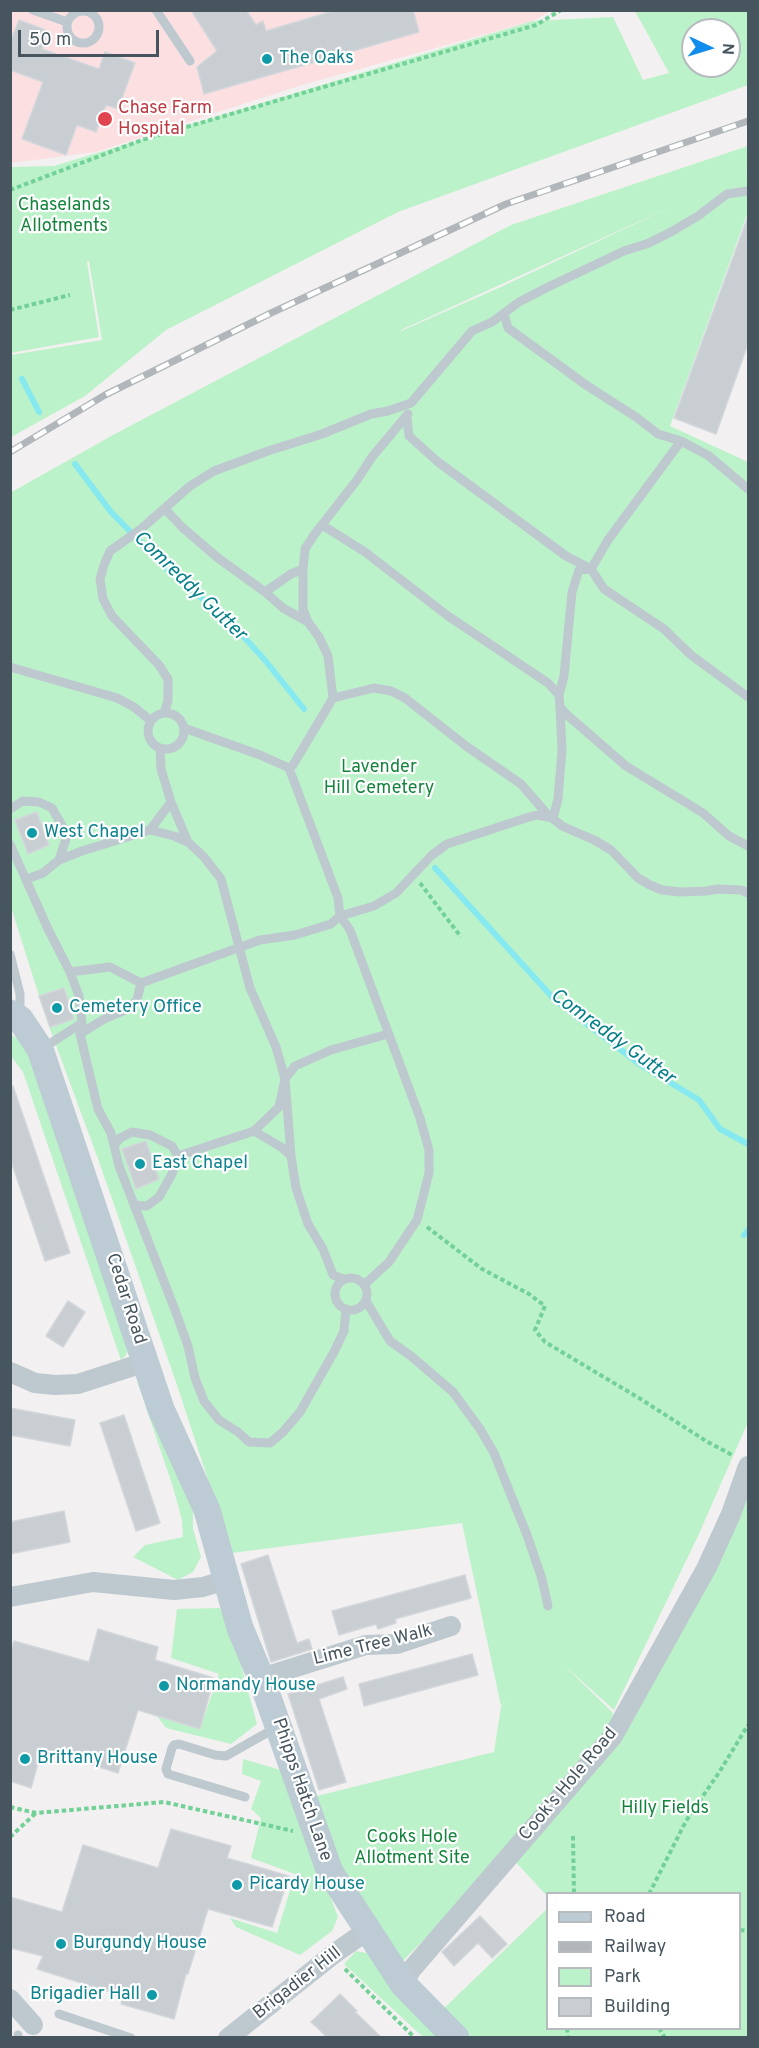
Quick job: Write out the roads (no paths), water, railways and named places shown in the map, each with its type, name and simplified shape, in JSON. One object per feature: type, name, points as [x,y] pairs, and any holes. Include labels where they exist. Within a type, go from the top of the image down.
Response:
[{"type":"street","name":"Cedar Road","points":[[15,1016],[40,1049],[161,1409],[207,1510],[226,1580]]},
{"type":"street","points":[[10,1371],[35,1383],[78,1384],[146,1362]]},
{"type":"street","name":"Cook's Hole Road","points":[[403,1984],[411,1970],[613,1736],[706,1567],[731,1514],[748,1466]]},
{"type":"street","points":[[10,1597],[93,1582],[174,1590],[203,1587],[226,1580]]},
{"type":"street","name":"Phipps Hatch Lane","points":[[226,1580],[240,1628],[279,1726],[330,1872],[403,1984],[456,2037]]},
{"type":"street","name":"Lime Tree Walk","points":[[261,1678],[366,1645],[397,1644],[451,1626]]},
{"type":"street","name":"Brigadier Hill","points":[[228,2037],[368,1930]]},
{"type":"street","points":[[10,1999],[23,2033]]},
{"type":"lane","points":[[33,10],[67,22]]},
{"type":"lane","points":[[156,10],[190,61]]},
{"type":"lane","points":[[748,191],[727,194],[672,232],[624,251],[546,288],[472,331],[411,404],[407,418],[409,436],[438,462],[566,556],[591,569],[604,589],[664,629],[692,655],[748,697]]},
{"type":"lane","points":[[504,314],[508,328],[593,390],[658,434],[681,441],[708,456],[748,489]]},
{"type":"lane","points":[[164,713],[168,701],[168,679],[159,665],[112,616],[103,599],[100,579],[110,551],[141,529],[190,486],[214,471],[322,434],[372,414],[411,404]]},
{"type":"lane","points":[[289,768],[333,698],[328,656],[303,609],[305,549],[372,457],[407,418]]},
{"type":"lane","points":[[591,569],[608,540],[681,441]]},
{"type":"lane","points":[[165,509],[218,558],[283,608],[308,622]]},
{"type":"lane","points":[[322,525],[365,552],[448,616],[548,683],[559,695]]},
{"type":"lane","points":[[265,592],[291,574],[303,569]]},
{"type":"lane","points":[[553,818],[558,799],[562,750],[559,695],[564,676],[572,592],[579,570],[591,569]]},
{"type":"lane","points":[[10,666],[117,698],[134,707],[151,721]]},
{"type":"lane","points":[[333,698],[374,688],[391,691],[405,698],[466,746],[521,784],[562,826],[611,850],[638,878],[663,890],[692,892],[718,889],[741,890],[748,893]]},
{"type":"lane","points":[[560,707],[576,725],[626,766],[695,808],[729,836],[748,846]]},
{"type":"lane","points":[[164,713],[173,714],[179,718],[184,728],[182,739],[169,748],[160,747],[150,737],[148,729],[151,721],[164,713]]},
{"type":"lane","points":[[184,728],[260,755],[289,768],[338,898],[339,916],[350,930],[420,1118],[429,1150],[429,1173],[417,1220],[389,1262],[365,1284]]},
{"type":"lane","points":[[160,747],[161,770],[171,802],[188,842]]},
{"type":"lane","points":[[10,809],[23,801],[39,802],[52,808],[64,829],[66,839],[59,860]]},
{"type":"lane","points":[[150,830],[171,802]]},
{"type":"lane","points":[[70,972],[110,967],[141,983],[260,940],[295,935],[331,924],[339,916],[374,906],[396,893],[432,855],[447,844],[537,815],[553,818]]},
{"type":"lane","points":[[27,879],[43,873],[59,860],[150,830],[188,842],[204,857],[221,879],[250,988],[276,1047],[285,1078],[296,1188],[308,1224],[324,1248],[333,1275],[343,1279],[354,1277],[365,1284],[368,1289],[366,1301],[359,1308],[346,1309],[341,1306],[335,1296],[338,1284],[343,1279]]},
{"type":"lane","points":[[10,844],[79,996],[80,1034],[98,1109],[115,1143],[119,1166],[185,1337],[204,1401],[219,1420],[249,1442],[270,1443],[300,1412],[344,1331],[346,1309]]},
{"type":"lane","points":[[10,954],[20,994],[15,1016]]},
{"type":"lane","points":[[80,1034],[106,1018],[128,1009],[137,1000],[141,983]]},
{"type":"lane","points":[[40,1049],[81,1023]]},
{"type":"lane","points":[[178,1156],[255,1131],[279,1107],[285,1078],[296,1066],[317,1056],[388,1034]]},
{"type":"lane","points":[[255,1131],[291,1156]]},
{"type":"lane","points":[[115,1143],[132,1132],[150,1134],[172,1146],[178,1156],[172,1174],[159,1197],[147,1206],[134,1205]]},
{"type":"lane","points":[[366,1301],[390,1341],[453,1392],[490,1445],[527,1535],[542,1579],[548,1606]]},
{"type":"lane","points":[[245,1797],[168,1774],[166,1769],[172,1748],[179,1744],[226,1756],[279,1726]]},
{"type":"lane","points":[[59,2014],[131,2037]]},
{"type":"waterway","name":"Comreddy Gutter","points":[[22,379],[39,412]]},
{"type":"waterway","name":"Comreddy Gutter","points":[[75,464],[111,512],[166,568],[231,623],[264,659],[304,709]]},
{"type":"waterway","name":"Comreddy Gutter","points":[[435,868],[554,999],[641,1065],[699,1100],[720,1129],[748,1144]]},
{"type":"waterway","points":[[744,1235],[748,1230]]},
{"type":"railway","points":[[10,452],[105,395],[271,313],[506,204],[748,121]]},
{"type":"place","name":"The Oaks","points":[[267,59]]},
{"type":"place","name":"Chase Farm Hospital","points":[[105,119]]},
{"type":"place","name":"West Chapel","points":[[32,833]]},
{"type":"place","name":"Cemetery Office","points":[[57,1008]]},
{"type":"place","name":"East Chapel","points":[[140,1164]]},
{"type":"place","name":"Normandy House","points":[[164,1686]]},
{"type":"place","name":"Brittany House","points":[[25,1759]]},
{"type":"place","name":"Picardy House","points":[[237,1885]]},
{"type":"place","name":"Burgundy House","points":[[61,1944]]},
{"type":"place","name":"Brigadier Hall","points":[[152,1995]]},
{"type":"park label","name":"Chaselands Allotments","points":[[64,216]]},
{"type":"park label","name":"Lavender Hill Cemetery","points":[[379,778]]},
{"type":"park label","name":"Hilly Fields","points":[[665,1809]]},
{"type":"park label","name":"Cooks Hole Allotment Site","points":[[412,1848]]}]
